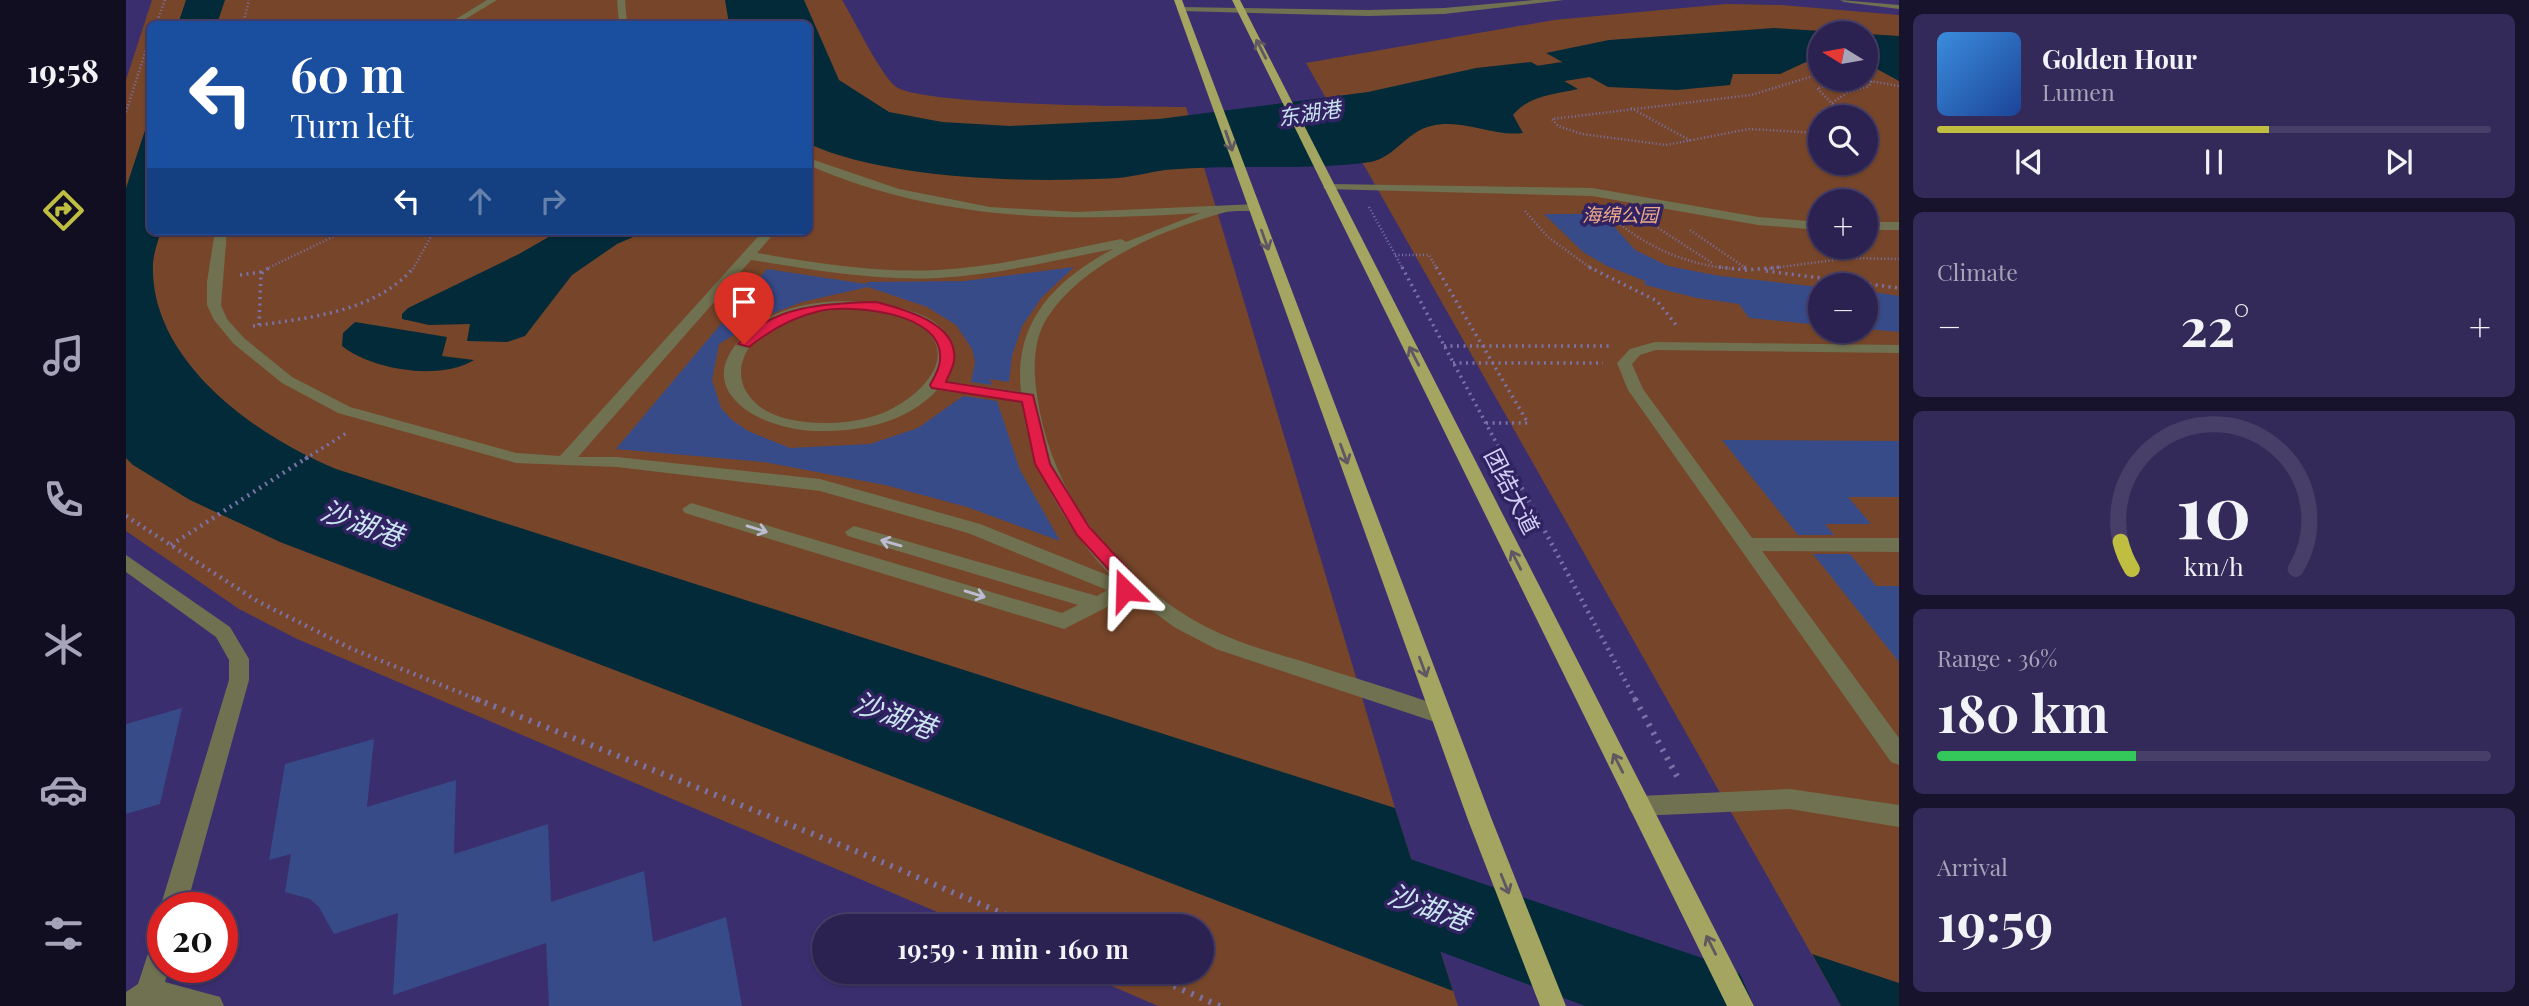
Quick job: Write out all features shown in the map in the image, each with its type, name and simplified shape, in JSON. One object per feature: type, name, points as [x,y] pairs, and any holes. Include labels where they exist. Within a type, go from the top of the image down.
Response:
[{"type":"main road","points":[[1180,4],[1480,820],[1553,1006]]},
{"type":"main road","name":"团结大道","points":[[1238,5],[1741,1006]]},
{"type":"lane","points":[[457,21],[493,0]]},
{"type":"lane","points":[[621,0],[623,21]]},
{"type":"lane","points":[[1180,4],[1393,12],[1560,0]]},
{"type":"lane","points":[[1844,0],[1899,7]]},
{"type":"lane","points":[[812,163],[844,176],[897,191],[1013,212],[1082,215],[1253,207]]},
{"type":"lane","points":[[1327,183],[1358,187],[1592,192],[1758,221],[1808,225]]},
{"type":"lane","points":[[750,256],[853,271],[937,274],[1008,266],[1140,239],[1227,208]]},
{"type":"lane","points":[[1878,226],[1899,226]]},
{"type":"lane","points":[[221,235],[214,299],[217,312],[228,330],[287,380],[344,410],[516,458],[564,462],[617,461],[820,485],[974,528],[1129,588],[1214,640],[1441,715]]},
{"type":"lane","points":[[564,462],[767,235]]},
{"type":"lane","points":[[1129,588],[1083,531],[1042,464],[1028,398],[1028,357],[1033,333],[1042,315],[1088,269],[1140,239]]},
{"type":"lane","points":[[937,385],[947,361],[942,339],[923,321],[876,305],[839,304],[784,317],[755,334],[737,356],[732,367],[736,391],[755,411],[789,425],[810,428],[854,427],[875,422],[912,407],[937,385],[1028,398]]},
{"type":"lane","points":[[1899,349],[1655,346],[1635,352],[1624,363],[1636,390],[1899,755]]},
{"type":"lane","points":[[691,509],[1064,621],[1129,588]]},
{"type":"lane","points":[[854,532],[1097,603]]},
{"type":"lane","points":[[1746,544],[1899,545]]},
{"type":"lane","points":[[126,562],[223,632],[239,659],[239,680],[178,892]]},
{"type":"lane","points":[[1640,806],[1790,799],[1899,816]]},
{"type":"lane","points":[[147,981],[139,999],[211,1006]]},
{"type":"path","points":[[157,21],[166,0]]},
{"type":"path","points":[[244,21],[249,0]]},
{"type":"path","points":[[126,112],[147,46]]},
{"type":"path","points":[[1808,78],[1751,95],[1630,107],[1555,118],[1553,121],[1574,131],[1666,145],[1749,130],[1808,132]]},
{"type":"path","points":[[1878,82],[1899,86]]},
{"type":"path","points":[[1820,91],[1832,103],[1855,91]]},
{"type":"path","points":[[1630,107],[1692,141]]},
{"type":"path","points":[[1358,187],[1692,804]]},
{"type":"path","points":[[1509,189],[1548,237],[1586,266],[1657,301],[1693,346]]},
{"type":"path","points":[[1592,192],[1610,215],[1641,241],[1672,255],[1716,265],[1899,288]]},
{"type":"path","points":[[1638,199],[1650,223],[1716,265]]},
{"type":"path","points":[[1665,204],[1692,232],[1747,269]]},
{"type":"path","points":[[259,325],[261,274],[264,270],[337,235]]},
{"type":"path","points":[[228,330],[309,317],[376,295],[410,272],[432,235]]},
{"type":"path","points":[[1395,256],[1429,256],[1528,423],[1486,423]]},
{"type":"path","points":[[1755,270],[1862,257],[1899,259]]},
{"type":"path","points":[[1444,346],[1655,346]]},
{"type":"path","points":[[1453,363],[1624,363]]},
{"type":"path","points":[[171,545],[331,443]]},
{"type":"path","points":[[126,516],[257,601],[352,649],[863,854],[1003,914]]},
{"type":"path","points":[[1169,984],[1220,1006]]},
{"type":"green space","points":[[152,0],[842,0],[889,79],[895,86],[913,93],[986,101],[1186,107],[1395,808],[1458,1006],[1158,1006],[1107,984],[1214,984],[1214,914],[942,914],[295,638],[239,609],[126,531],[126,80]]},
{"type":"green space","name":"海绵公园","points":[[1726,4],[1781,5],[1899,15],[1899,1006],[1841,1006],[1306,63],[1554,20]]},
{"type":"water","points":[[186,0],[225,0],[218,21],[179,21]]},
{"type":"water","points":[[725,0],[804,0],[839,80],[889,112],[942,122],[1010,126],[1159,119],[1368,92],[1476,68],[1531,62],[1578,89],[1542,97],[1519,109],[1513,115],[1523,133],[1511,134],[1455,124],[1431,126],[1414,133],[1387,155],[1371,162],[1320,166],[1191,168],[1123,177],[1082,179],[960,176],[878,165],[812,145],[812,21],[728,21]]},
{"type":"water","points":[[1774,28],[1808,30],[1808,62],[1780,74],[1733,74],[1730,85],[1677,90],[1608,87],[1546,53],[1609,40]]},
{"type":"water","points":[[1878,35],[1899,36],[1899,81],[1878,70]]},
{"type":"water","points":[[147,124],[147,235],[160,235],[153,263],[156,299],[169,332],[188,363],[213,390],[273,437],[336,469],[1395,808],[1453,991],[280,542],[190,500],[126,458],[126,188]]},
{"type":"water","points":[[552,235],[638,235],[617,244],[572,275],[525,336],[507,342],[467,341],[470,324],[429,325],[402,319],[402,314],[408,308]]},
{"type":"water","points":[[355,322],[447,337],[442,356],[474,360],[443,370],[388,367],[342,346],[343,333]]},
{"type":"water","points":[[1812,954],[1899,983],[1899,1006],[1841,1006]]},
{"type":"building","points":[[1544,214],[1603,214],[1635,250],[1668,266],[1720,276],[1808,286],[1808,324],[1749,318],[1739,304],[1697,298],[1645,285],[1645,281],[1607,266],[1583,252]]},
{"type":"building","points":[[1074,267],[1042,297],[1022,326],[1012,356],[1009,382],[990,379],[992,385],[971,382],[975,362],[972,349],[956,325],[927,307],[868,287],[802,302],[763,317],[719,344],[712,380],[721,408],[732,420],[748,431],[790,448],[870,444],[918,428],[963,396],[997,401],[1020,470],[1060,541],[967,507],[885,485],[764,462],[616,449],[767,269],[866,284],[965,281]]},
{"type":"building","points":[[1878,293],[1899,296],[1899,332],[1878,330]]},
{"type":"building","points":[[1722,440],[1899,441],[1899,497],[1848,497],[1871,524],[1825,524],[1834,535],[1798,535]]},
{"type":"building","points":[[1813,554],[1850,554],[1876,586],[1899,586],[1899,662]]},
{"type":"building","points":[[182,708],[160,804],[126,814],[126,724]]},
{"type":"building","points":[[374,739],[367,807],[456,780],[454,854],[548,824],[551,902],[644,871],[653,942],[726,917],[742,1006],[549,1006],[546,943],[393,995],[398,913],[334,934],[319,907],[310,899],[285,892],[291,854],[269,860],[285,764]]},
{"type":"waterway","name":"东湖港","points":[[1470,86],[1722,47],[1808,45]]},
{"type":"waterway","name":"沙湖港","points":[[1351,879],[1708,1006]]},
{"type":"route","points":[[744,344],[768,325],[784,317],[839,304],[876,305],[909,314],[923,321],[942,339],[946,350],[944,373],[937,385],[1028,398],[1042,464],[1083,531],[1133,586],[1125,590]]}]
